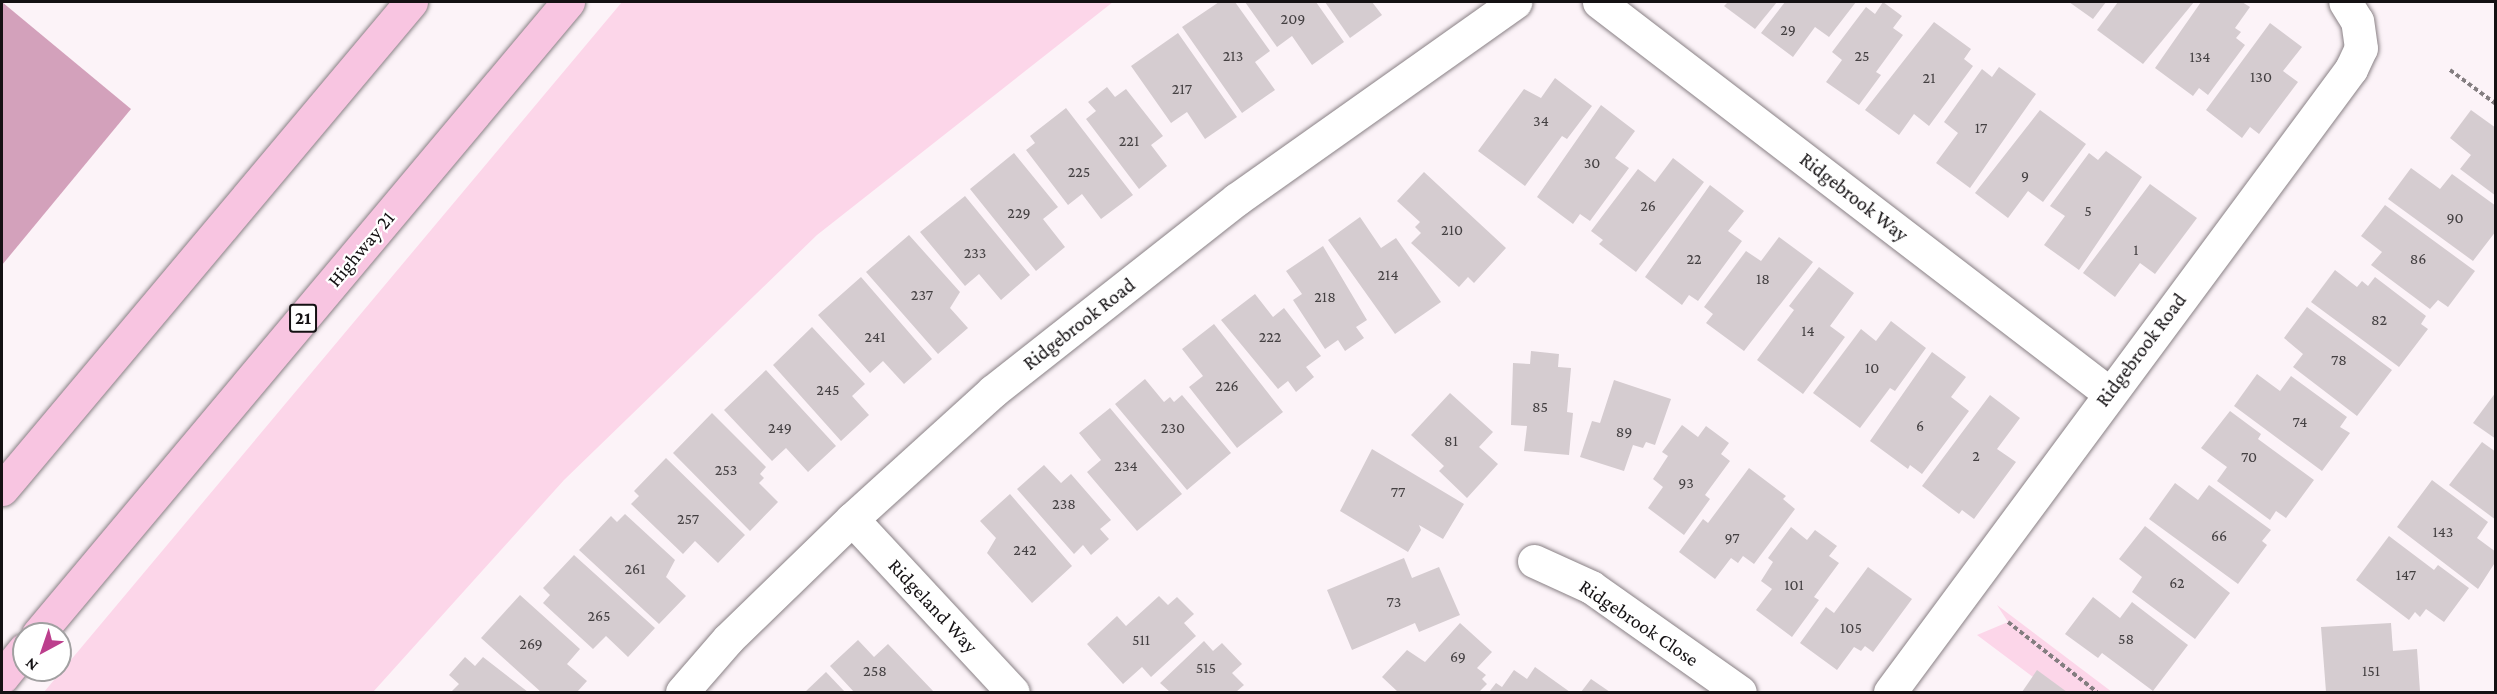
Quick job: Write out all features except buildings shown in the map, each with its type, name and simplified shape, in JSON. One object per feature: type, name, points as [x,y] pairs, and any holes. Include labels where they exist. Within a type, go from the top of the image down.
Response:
[{"type":"main road","points":[[2,489],[411,2]]},
{"type":"main road","name":"Highway 21","points":[[48,622],[568,2]]},
{"type":"main road","points":[[2,677],[12,665]]},
{"type":"street","name":"Ridgebrook Road","points":[[682,693],[728,639],[852,519],[993,391],[1237,199],[1515,2]]},
{"type":"street","name":"Ridgebrook Way","points":[[1599,2],[2109,393]]},
{"type":"street","name":"Ridgebrook Road","points":[[1890,693],[2109,393],[2351,69],[2361,48],[2357,21],[2345,2]]},
{"type":"street","name":"Ridgeland Way","points":[[852,519],[1013,693]]},
{"type":"street","name":"Ridgebrook Close","points":[[1534,561],[1591,587],[1740,693]]},
{"type":"path","points":[[2450,70],[2496,104]]},
{"type":"path","points":[[2008,622],[2097,693]]},
{"type":"shaded area","points":[[2,2],[131,109],[2,265]]},
{"type":"shaded area","points":[[622,2],[1113,2],[817,235],[564,480],[373,692],[44,692],[52,682],[72,682],[72,659]]},
{"type":"shaded area","points":[[1997,605],[2112,692],[2053,692],[1977,635],[2008,622]]}]
